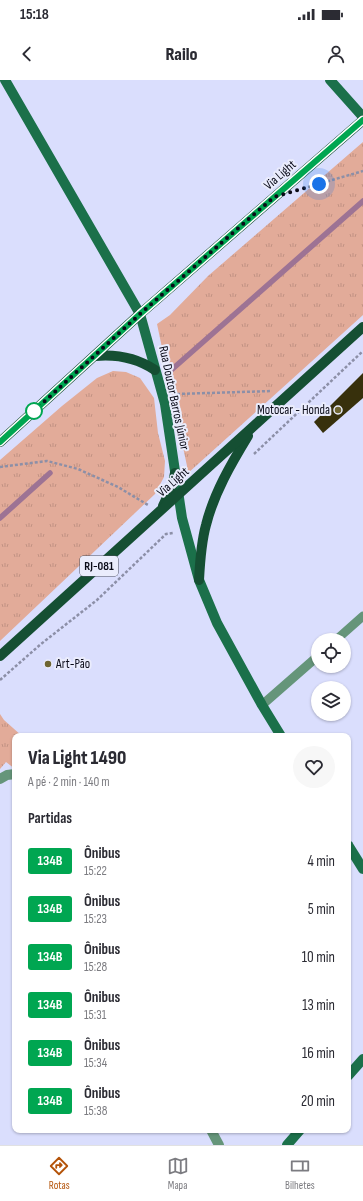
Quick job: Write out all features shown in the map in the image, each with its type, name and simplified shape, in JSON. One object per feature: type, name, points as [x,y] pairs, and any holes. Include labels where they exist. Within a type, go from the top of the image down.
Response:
[{"type":"main road","name":"Rua Doutor Barros Júnior","points":[[5,80],[140,314],[162,395],[171,439],[178,495],[185,530],[199,580],[217,624],[279,733]]},
{"type":"main road","points":[[330,80],[363,119]]},
{"type":"main road","name":"Via Light","points":[[0,442],[140,314],[363,119]]},
{"type":"main road","name":"Via Light","points":[[0,656],[363,327]]},
{"type":"main road","points":[[94,356],[116,356],[141,363],[155,370]]},
{"type":"main road","points":[[199,580],[202,540],[210,510],[229,468],[254,427]]},
{"type":"main road","points":[[160,510],[172,486],[175,473]]},
{"type":"main road","points":[[351,850],[363,869]]},
{"type":"main road","points":[[351,1073],[363,1059]]},
{"type":"main road","points":[[287,1145],[297,1133]]},
{"type":"street","points":[[0,778],[6,774],[12,774]]},
{"type":"street","points":[[212,1133],[218,1145]]},
{"type":"lane","points":[[344,633],[363,616]]},
{"type":"lane","points":[[262,705],[311,662]]},
{"type":"path","points":[[304,188],[363,171]]},
{"type":"path","points":[[251,460],[254,454],[363,351]]},
{"type":"path","points":[[162,395],[293,391]]},
{"type":"path","points":[[0,467],[47,461],[78,469],[118,487],[160,510]]},
{"type":"path","points":[[0,680],[41,644],[98,600],[166,534],[185,530]]},
{"type":"green space","points":[[363,142],[363,315],[187,474],[187,466],[157,324],[170,315],[208,276]]},
{"type":"green space","points":[[113,371],[126,372],[140,378],[154,398],[158,433],[165,461],[164,477],[155,494],[0,641],[0,460],[62,406],[97,378]]},
{"type":"green space","points":[[0,714],[4,720],[19,733],[12,733],[12,767],[6,762],[0,769]]},
{"type":"building","name":"Motocar - Honda","points":[[363,373],[363,398],[323,433],[314,422]]},
{"type":"waterway","points":[[169,372],[363,201]]},
{"type":"waterway","points":[[0,518],[50,473]]},
{"type":"bus line","name":"134B","points":[[0,442],[140,314],[363,120]]},
{"type":"place","name":"Motocar - Honda","points":[[338,410]]},
{"type":"place","name":"Art-Pão","points":[[48,664]]},
{"type":"route","points":[[34,411],[140,314],[274,197],[319,184]]}]
